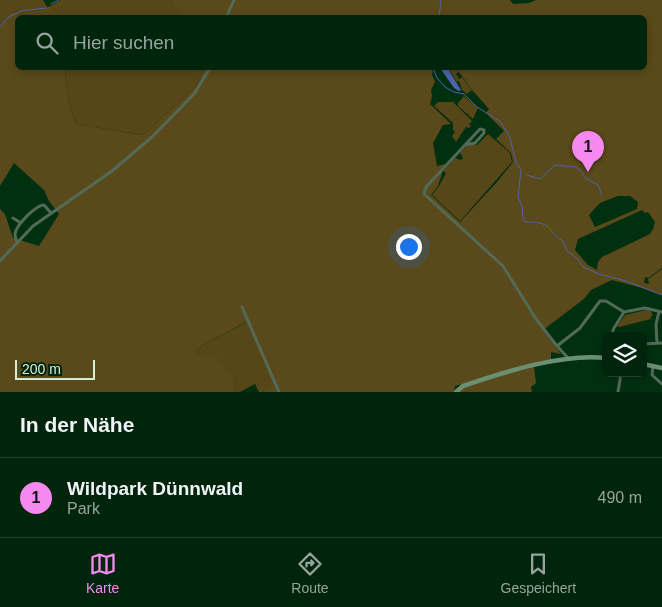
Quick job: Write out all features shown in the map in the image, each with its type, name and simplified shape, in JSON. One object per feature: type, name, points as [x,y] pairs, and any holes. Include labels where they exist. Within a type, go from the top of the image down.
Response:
[{"type":"street","points":[[227,15],[234,0]]},
{"type":"street","points":[[0,261],[33,226],[112,171],[152,137],[194,94],[209,70]]},
{"type":"street","points":[[465,145],[475,143],[484,133],[484,130],[480,129],[465,145],[426,187],[424,194],[503,266],[536,319],[569,359]]},
{"type":"street","points":[[17,242],[15,233],[21,223],[40,205],[44,205],[51,214]]},
{"type":"street","points":[[13,218],[21,223]]},
{"type":"street","points":[[557,346],[580,328],[600,301],[606,301],[624,312],[645,308],[661,312],[656,324],[660,343],[647,344]]},
{"type":"street","points":[[242,307],[279,392]]},
{"type":"street","points":[[612,332],[624,312]]},
{"type":"street","points":[[456,392],[460,387],[471,383],[532,366],[569,359],[602,357]]},
{"type":"street","points":[[647,365],[662,368]]},
{"type":"street","points":[[653,366],[652,375],[662,384]]},
{"type":"street","points":[[618,392],[620,377]]},
{"type":"shaded area","points":[[0,0],[43,0],[48,8],[11,12],[0,25]]},
{"type":"shaded area","points":[[61,0],[170,0],[181,15],[61,15],[50,6]]},
{"type":"shaded area","points":[[170,0],[510,0],[513,4],[529,3],[536,0],[662,0],[662,268],[648,278],[645,277],[644,283],[649,284],[648,279],[662,269],[662,295],[612,280],[591,290],[584,299],[543,330],[561,354],[551,352],[551,361],[455,386],[454,392],[263,392],[272,382],[246,322],[196,349],[199,355],[217,356],[234,381],[236,392],[0,392],[0,209],[5,214],[13,238],[39,246],[59,214],[49,201],[44,190],[14,163],[0,186],[0,25],[11,12],[42,10],[50,6],[61,15],[15,15],[15,70],[65,70],[68,96],[76,124],[143,135],[196,86],[203,70],[433,70],[432,75],[435,82],[431,90],[430,104],[451,124],[443,125],[433,143],[437,166],[445,164],[438,186],[431,195],[460,222],[513,162],[511,153],[496,139],[504,131],[486,113],[489,109],[457,70],[647,70],[647,15],[181,15]],"holes":[[[618,196],[630,196],[638,202],[637,209],[595,227],[589,215],[600,203]],[[642,210],[645,213],[648,212],[655,222],[650,234],[602,257],[598,262],[597,270],[588,265],[575,250],[578,239]]]},
{"type":"shaded area","points":[[65,70],[203,70],[196,86],[143,135],[76,124],[71,110]]},
{"type":"shaded area","points":[[449,70],[457,70],[459,72],[456,74],[459,79],[462,77],[472,90],[467,94],[462,90],[459,81],[457,82]]},
{"type":"shaded area","points":[[464,96],[478,108],[473,119],[458,106],[458,103]]},
{"type":"shaded area","points":[[438,102],[453,102],[472,121],[469,124],[471,126],[469,128],[466,127],[456,142],[452,136],[455,132],[453,130],[453,123],[434,106]]},
{"type":"shaded area","points":[[488,134],[510,153],[512,162],[460,221],[432,195],[446,173],[443,171],[455,158],[461,160],[463,158],[460,153],[465,147],[472,144],[477,145]]},
{"type":"shaded area","points":[[646,310],[651,311],[653,316],[651,316],[651,319],[617,326],[625,315]]},
{"type":"shaded area","points":[[247,322],[273,382],[263,392],[259,392],[255,384],[240,392],[236,392],[234,381],[199,355],[196,349]]},
{"type":"shaded area","points":[[534,367],[536,383],[531,387],[532,392],[458,392],[482,380]]},
{"type":"water","points":[[441,70],[449,70],[461,90],[459,91],[454,88]]},
{"type":"waterway","points":[[51,4],[59,0]]},
{"type":"waterway","points":[[439,15],[441,0]]},
{"type":"waterway","points":[[0,27],[7,18],[21,11],[46,8]]},
{"type":"waterway","points":[[434,70],[437,78],[445,87],[454,92],[464,94],[477,107],[501,122],[510,138],[516,162],[521,170],[518,197],[525,222],[539,223],[547,226],[563,241],[567,251],[579,260],[583,267],[662,295]]},
{"type":"waterway","points":[[527,175],[540,179],[555,165],[576,167],[581,171]]},
{"type":"waterway","points":[[582,172],[585,178],[598,185],[602,195]]},
{"type":"place","name":"Wildpark Dünnwald","points":[[588,172]]}]
